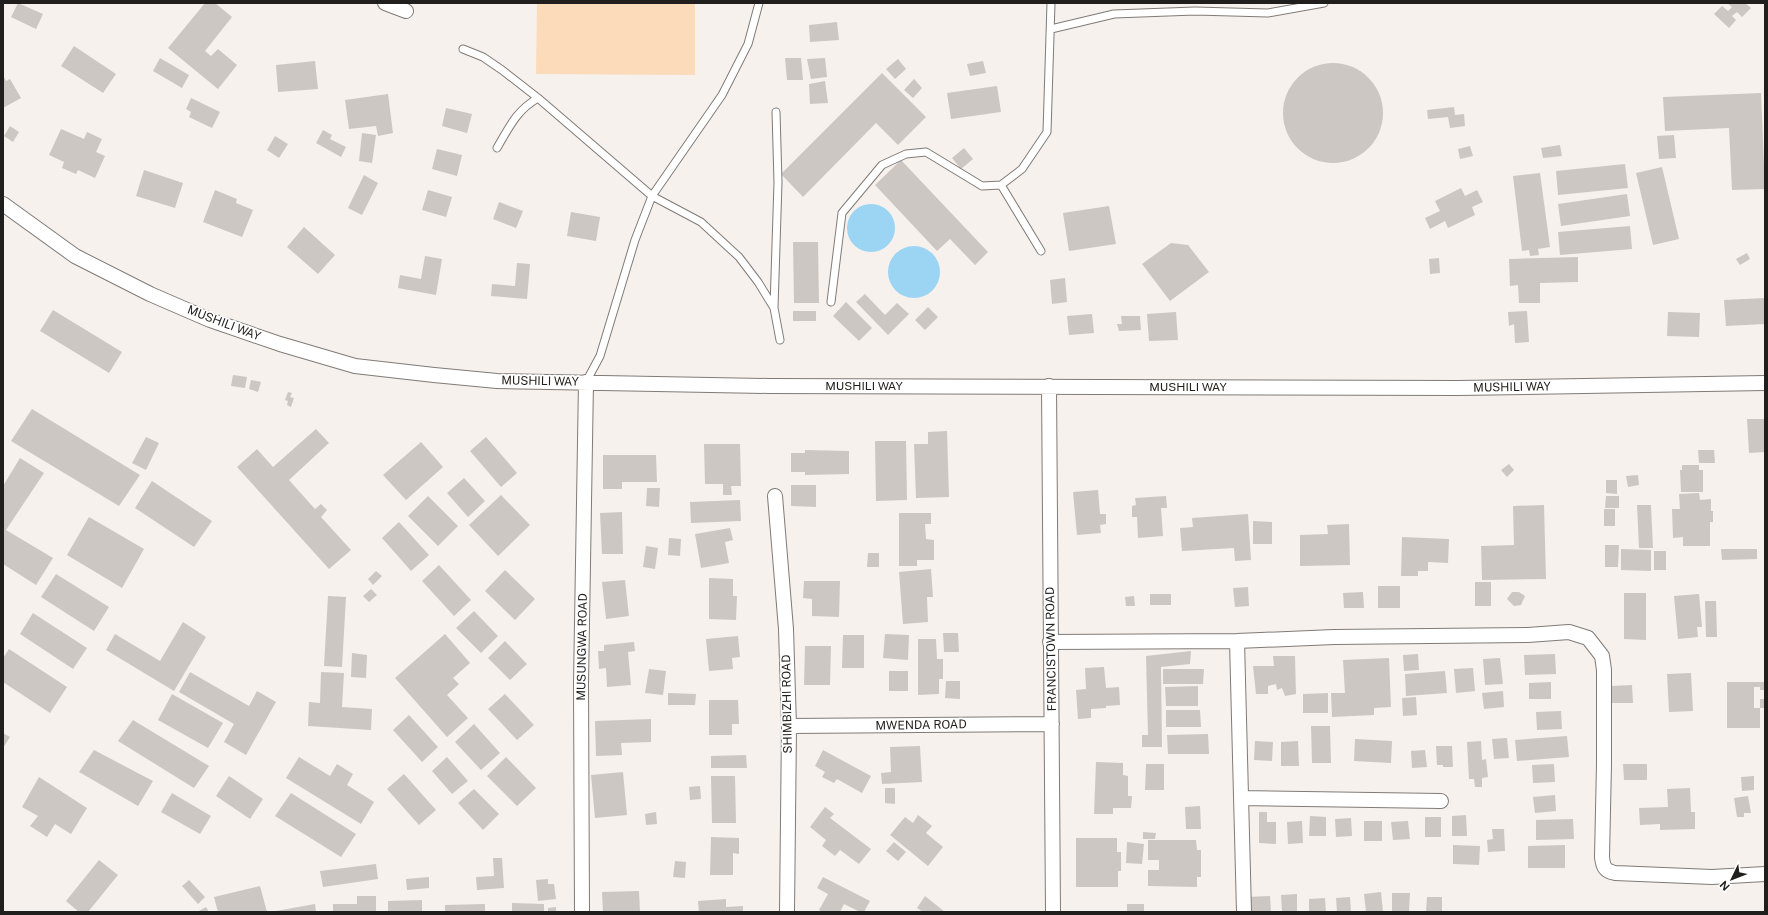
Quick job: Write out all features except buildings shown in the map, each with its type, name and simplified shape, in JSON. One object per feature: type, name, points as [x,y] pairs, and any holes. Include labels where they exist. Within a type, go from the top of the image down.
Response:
[{"type":"street","points":[[385,3],[406,11]]},
{"type":"street","name":"MUSHILI WAY","points":[[3,204],[82,259],[150,294],[210,320],[280,344],[355,366],[497,381],[769,386],[1458,388],[1765,383]]},
{"type":"street","name":"MUSUNGWA ROAD","points":[[582,912],[581,684],[586,382]]},
{"type":"street","name":"FRANCISTOWN ROAD","points":[[1049,386],[1053,912]]},
{"type":"street","name":"SHIMBIZHI ROAD","points":[[775,496],[786,629],[789,726],[787,912]]},
{"type":"street","points":[[1050,642],[1238,641],[1334,637],[1528,635],[1569,632],[1588,638],[1602,656],[1604,670],[1603,866],[1608,871],[1615,873],[1712,877],[1765,874]]},
{"type":"street","points":[[1238,641],[1244,912]]},
{"type":"street","name":"MWENDA ROAD","points":[[789,726],[1052,724]]},
{"type":"street","points":[[1242,798],[1441,801]]},
{"type":"lane","points":[[586,382],[600,356],[635,240],[652,196],[722,96],[748,44],[759,3]]},
{"type":"lane","points":[[831,302],[842,213],[882,165],[906,154],[926,152],[982,186],[1001,185],[1022,169],[1047,132],[1051,3]]},
{"type":"lane","points":[[1051,29],[1114,14],[1196,11],[1268,13],[1324,3]]},
{"type":"lane","points":[[463,49],[483,57],[538,98],[652,196],[701,222],[739,257],[758,282],[774,308]]},
{"type":"lane","points":[[497,148],[517,115],[525,106],[538,98]]},
{"type":"lane","points":[[776,112],[778,182],[774,308],[780,340]]},
{"type":"lane","points":[[1001,185],[1041,250]]},
{"type":"shaded area","points":[[537,3],[695,3],[695,75],[536,74]]},
{"type":"water","points":[[871,204],[880,206],[888,211],[893,219],[895,228],[893,237],[888,245],[880,250],[871,252],[862,250],[854,245],[849,237],[847,228],[849,219],[854,211],[862,206]]},
{"type":"water","points":[[909,246],[919,246],[928,250],[936,258],[940,267],[940,277],[936,286],[928,294],[919,298],[909,298],[900,294],[892,286],[888,277],[888,267],[892,258],[900,250]]}]
